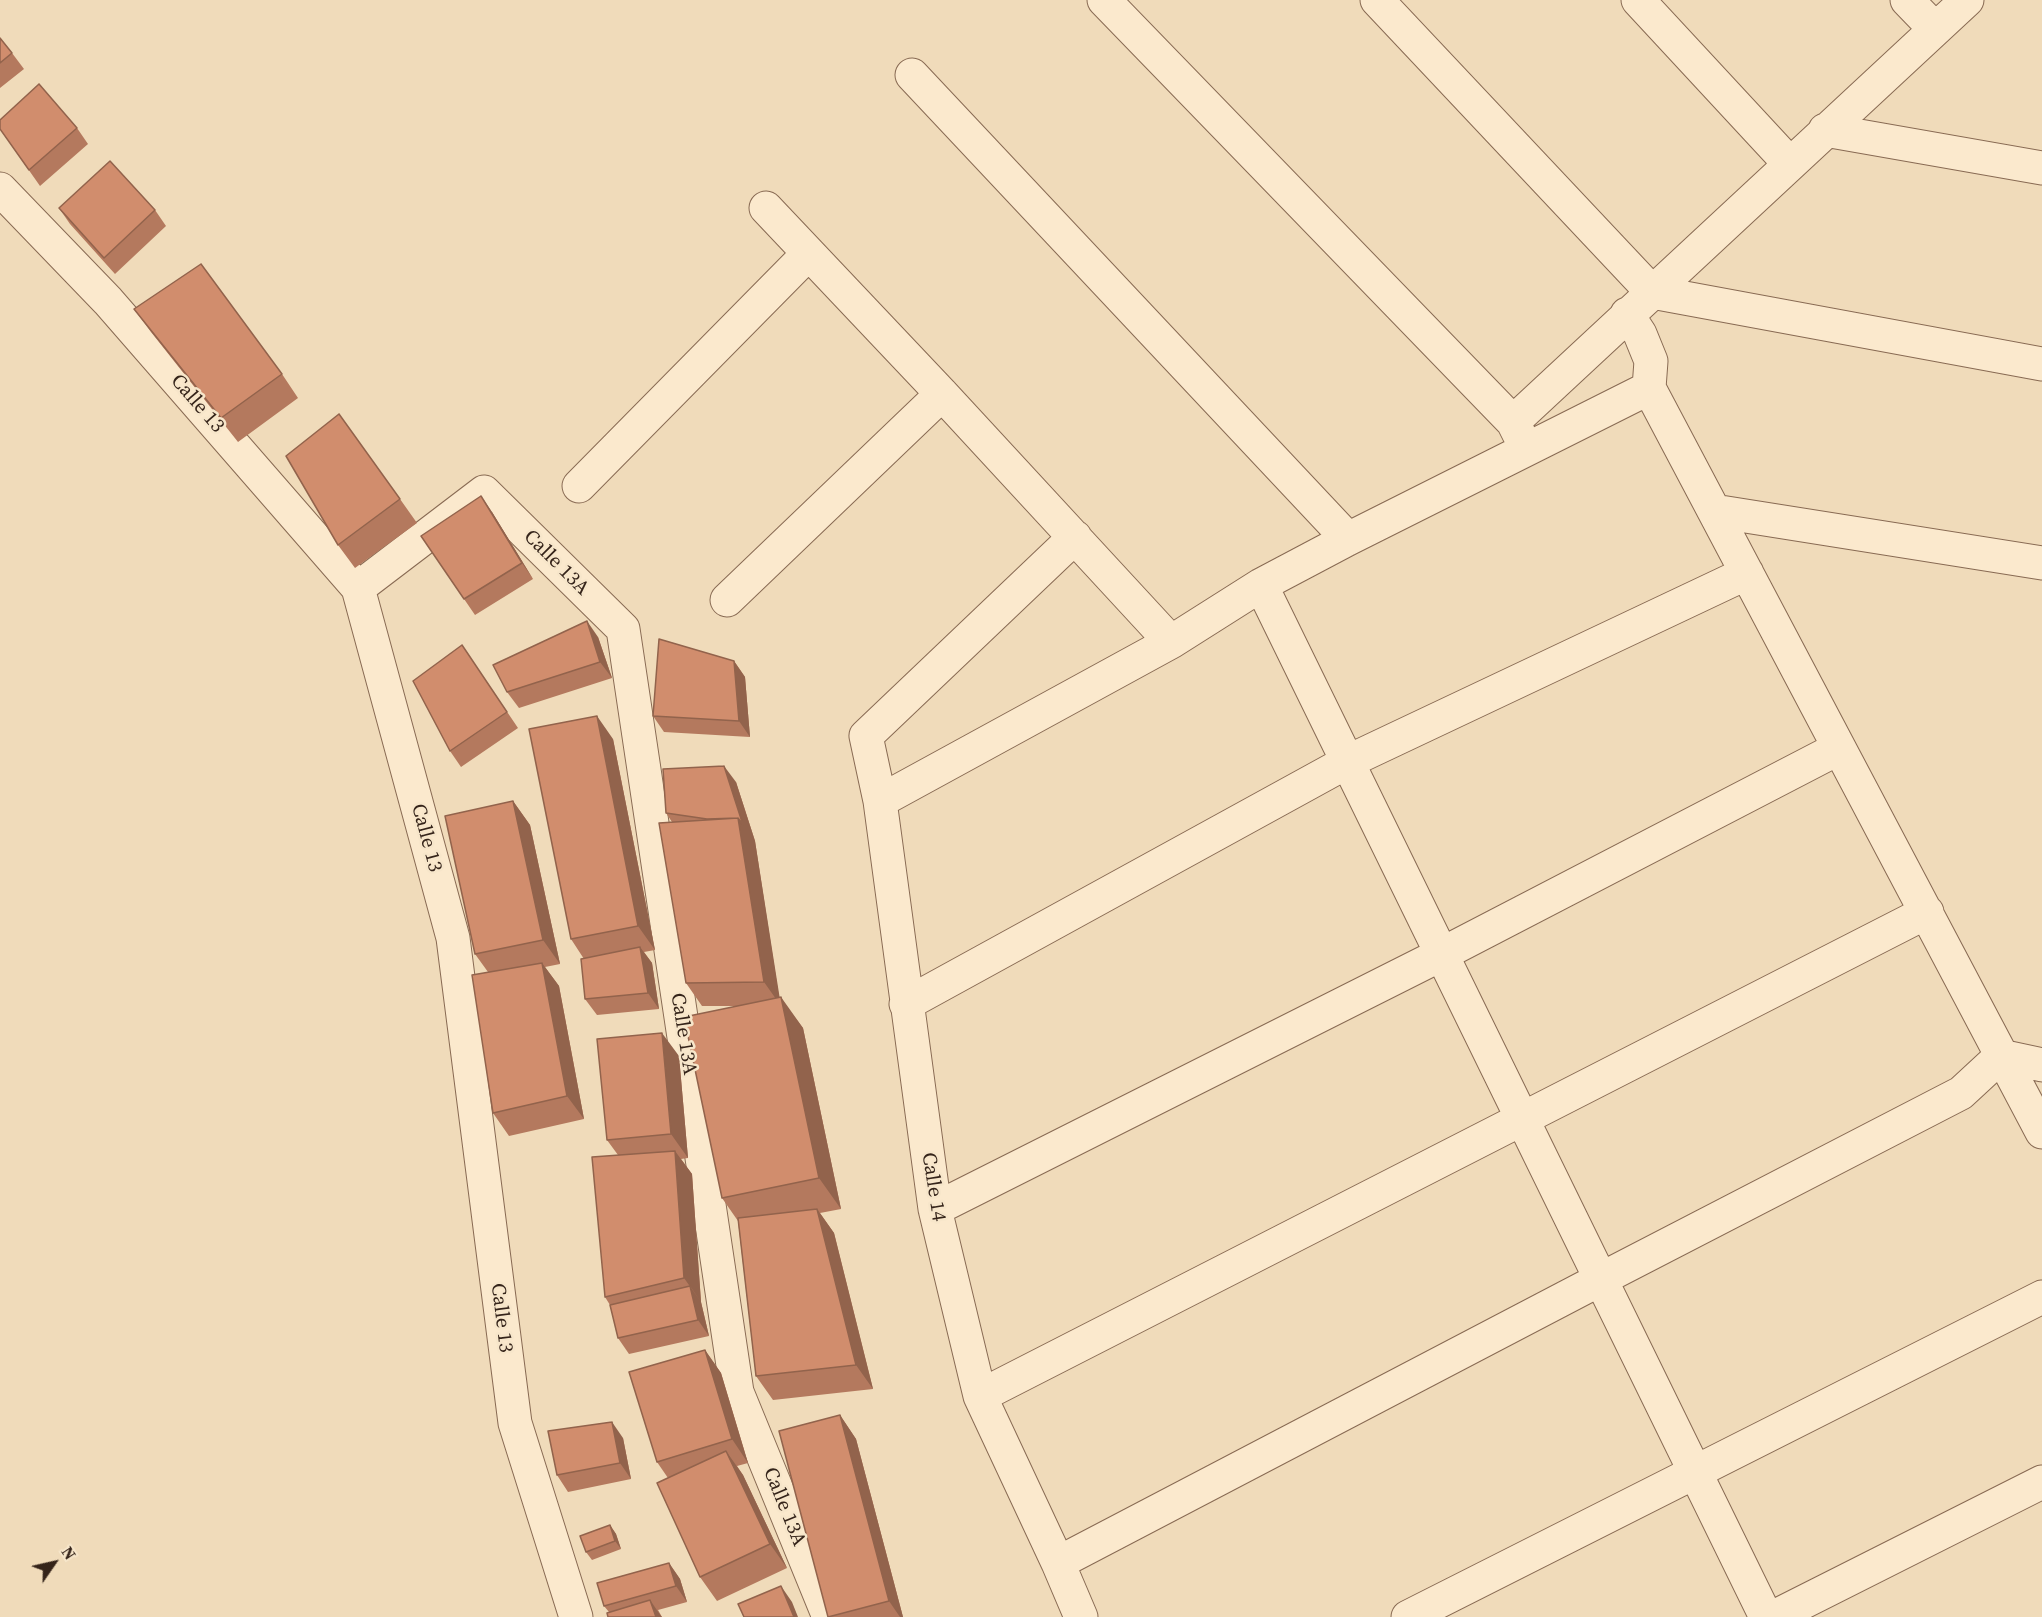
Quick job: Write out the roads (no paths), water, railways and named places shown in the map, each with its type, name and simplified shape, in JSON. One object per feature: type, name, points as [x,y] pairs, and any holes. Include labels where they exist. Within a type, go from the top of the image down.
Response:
[{"type":"street","points":[[1104,0],[1519,435]]},
{"type":"street","points":[[1377,0],[1652,292],[2042,364]]},
{"type":"street","points":[[1638,0],[1790,164]]},
{"type":"street","points":[[1907,0],[1934,28]]},
{"type":"street","points":[[1519,435],[1627,314],[1934,28],[1967,0]]},
{"type":"street","points":[[912,75],[1348,539]]},
{"type":"street","points":[[1826,130],[2042,168]]},
{"type":"street","name":"Calle 13","points":[[0,189],[108,301],[358,588],[453,938],[515,1423],[576,1617]]},
{"type":"street","points":[[766,208],[1171,642]]},
{"type":"street","points":[[579,486],[808,254]]},
{"type":"street","points":[[1627,314],[1640,334],[1651,361],[1649,388],[2001,1056],[2033,1101],[2042,1132]]},
{"type":"street","points":[[880,801],[1171,642],[1261,585],[1348,539],[1519,435],[1649,388]]},
{"type":"street","points":[[727,600],[942,394]]},
{"type":"street","name":"Calle 13A","points":[[358,588],[484,492],[623,629],[737,1392],[829,1617]]},
{"type":"street","points":[[1714,511],[2042,563]]},
{"type":"street","name":"Calle 14","points":[[1075,537],[866,736],[880,801],[935,1209],[980,1396],[1081,1617]]},
{"type":"street","points":[[906,1004],[1347,762],[1747,573]]},
{"type":"street","points":[[1261,585],[1766,1617]]},
{"type":"street","points":[[935,1209],[1442,954],[1839,747]]},
{"type":"street","points":[[980,1396],[1927,912]]},
{"type":"street","points":[[2001,1056],[2042,1065]]},
{"type":"street","points":[[1058,1563],[1961,1093],[2001,1056]]},
{"type":"street","points":[[1961,1093],[2033,1101]]},
{"type":"street","points":[[1408,1617],[2042,1297]]},
{"type":"street","points":[[1774,1617],[2042,1482]]}]
